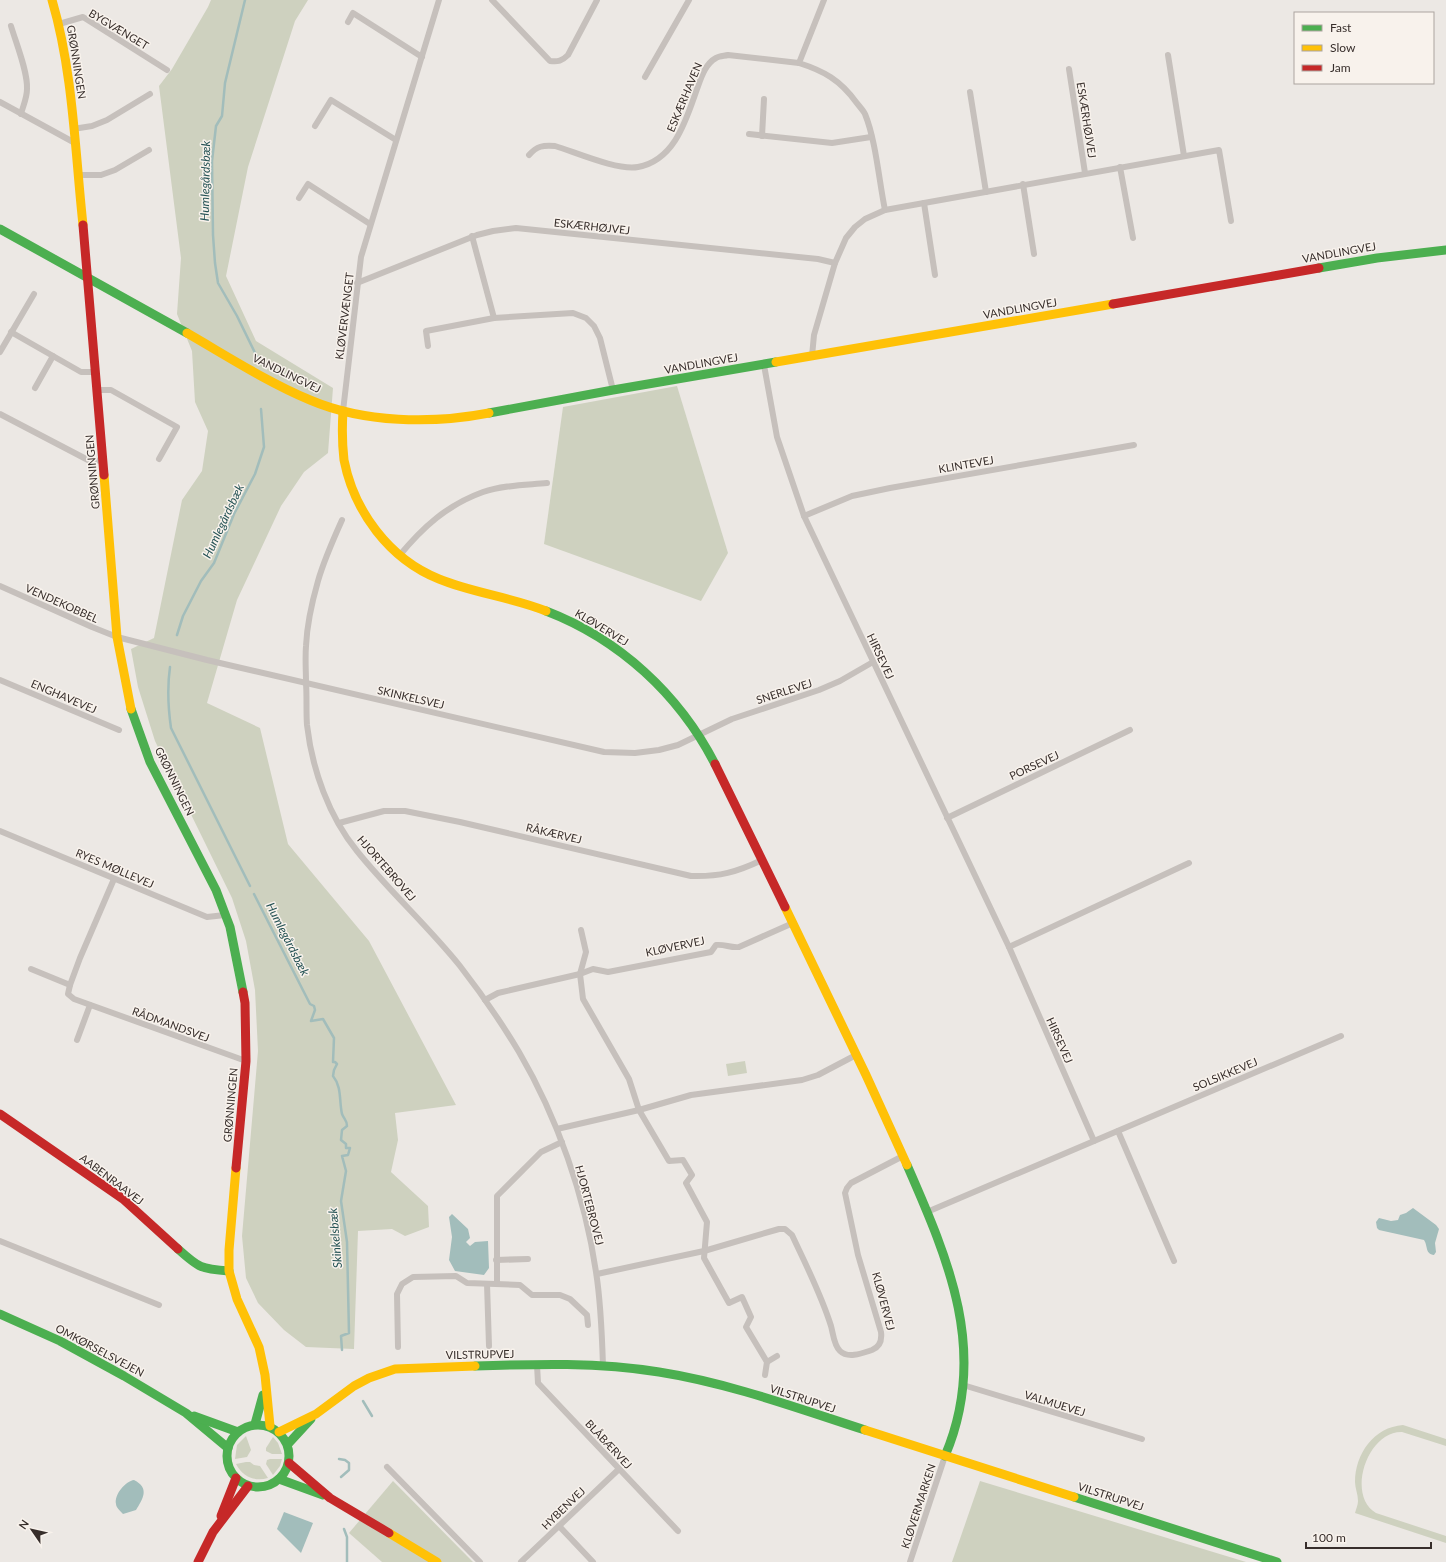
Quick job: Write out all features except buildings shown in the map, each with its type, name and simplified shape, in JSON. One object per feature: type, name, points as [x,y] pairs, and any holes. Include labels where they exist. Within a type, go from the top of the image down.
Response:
[{"type":"street","name":"GRØNNINGEN","points":[[52,0],[66,58],[74,129],[95,372],[98,390],[117,637],[124,679],[130,707],[150,762],[216,890],[230,927],[245,1003],[246,1061],[229,1250],[229,1271],[237,1299],[260,1347],[270,1426]]},
{"type":"street","name":"KLØVERVÆNGET","points":[[343,411],[361,257],[439,0]]},
{"type":"street","points":[[492,0],[550,61],[558,62],[568,55],[597,0]]},
{"type":"street","points":[[645,77],[689,0]]},
{"type":"street","points":[[824,0],[799,63],[820,70],[838,82],[852,96],[864,113],[871,136],[885,210]]},
{"type":"street","points":[[348,22],[353,13],[422,57]]},
{"type":"street","name":"BYGVÆNGET","points":[[59,24],[83,17],[167,70]]},
{"type":"street","points":[[11,26],[26,78],[27,89],[20,114]]},
{"type":"street","name":"ESKÆRHAVEN","points":[[529,155],[535,149],[544,145],[555,146],[620,167],[637,167],[654,162],[667,153],[676,140],[688,116],[702,76],[709,63],[717,57],[728,55],[799,63]]},
{"type":"street","points":[[1168,55],[1184,156]]},
{"type":"street","name":"ESKÆRHØJVEJ","points":[[1069,69],[1085,173]]},
{"type":"street","points":[[970,92],[986,192]]},
{"type":"street","points":[[74,129],[92,126],[107,120],[150,94]]},
{"type":"street","points":[[762,136],[764,99]]},
{"type":"street","points":[[315,126],[331,100],[396,140]]},
{"type":"street","points":[[0,102],[75,143]]},
{"type":"street","points":[[749,134],[832,143],[871,136]]},
{"type":"street","points":[[78,175],[101,175],[115,170],[149,150]]},
{"type":"street","name":"ESKÆRHØJVEJ","points":[[812,356],[814,335],[835,263],[846,238],[855,227],[865,219],[885,210],[1219,150],[1231,221]]},
{"type":"street","points":[[1120,167],[1133,238]]},
{"type":"street","points":[[299,198],[308,184],[370,224]]},
{"type":"street","points":[[1023,184],[1034,254]]},
{"type":"street","points":[[924,203],[935,275]]},
{"type":"street","name":"ESKÆRHØJVEJ","points":[[357,283],[472,236],[493,230],[516,228],[818,259],[835,263]]},
{"type":"street","name":"VANDLINGVEJ","points":[[0,229],[276,383],[310,400],[343,411],[380,418],[428,421],[480,415],[613,390],[1377,258],[1446,250]]},
{"type":"street","points":[[472,236],[494,318]]},
{"type":"street","points":[[0,352],[34,294]]},
{"type":"street","points":[[428,346],[426,331],[494,318],[573,313],[586,318],[594,326],[600,338],[613,390]]},
{"type":"street","points":[[11,332],[81,372],[95,372]]},
{"type":"street","points":[[35,388],[53,356]]},
{"type":"street","name":"HIRSEVEJ","points":[[764,365],[777,437],[804,516],[1009,947],[1094,1141]]},
{"type":"street","points":[[98,390],[111,390],[177,427],[159,459]]},
{"type":"street","name":"KLØVERVEJ","points":[[343,411],[341,446],[346,473],[351,486],[363,512],[378,534],[399,556],[415,567],[451,583],[524,603],[575,623],[627,656],[653,678],[675,703],[700,736],[793,923],[856,1055],[903,1156],[947,1262],[956,1294],[961,1322],[963,1385],[953,1439],[945,1456]]},
{"type":"street","points":[[0,414],[88,460],[104,461]]},
{"type":"street","name":"KLINTEVEJ","points":[[804,516],[852,496],[1134,445]]},
{"type":"street","points":[[399,556],[432,520],[455,505],[484,492],[510,486],[547,483]]},
{"type":"street","name":"HJORTEBROVEJ","points":[[342,520],[320,573],[310,615],[305,647],[307,725],[323,790],[339,823],[356,850],[460,966],[485,1000],[518,1051],[538,1087],[562,1142],[589,1232],[597,1274],[602,1327],[603,1366]]},
{"type":"street","name":"VENDEKOBBEL","points":[[0,586],[117,637]]},
{"type":"street","name":"SKINKELSVEJ","points":[[117,637],[604,752],[635,753],[659,750],[678,745],[700,736]]},
{"type":"street","name":"SNERLEVEJ","points":[[700,736],[716,725],[819,690],[840,681],[873,662]]},
{"type":"street","name":"ENGHAVEVEJ","points":[[0,680],[119,730]]},
{"type":"street","name":"PORSEVEJ","points":[[947,818],[1130,730]]},
{"type":"street","name":"RÅKÆRVEJ","points":[[339,823],[384,811],[405,811],[460,822],[691,876],[706,877],[722,875],[742,870],[762,860]]},
{"type":"street","name":"RYES MØLLEVEJ","points":[[0,831],[207,917],[225,915]]},
{"type":"street","points":[[1009,947],[1189,863]]},
{"type":"street","points":[[31,969],[70,985],[114,879]]},
{"type":"street","name":"KLØVERVEJ","points":[[580,974],[593,969],[608,972],[711,952],[716,945],[724,944],[732,948],[739,947],[793,923]]},
{"type":"street","points":[[581,930],[586,952],[580,974],[583,999],[629,1079],[639,1110],[669,1161],[683,1160],[692,1175],[686,1183],[707,1222],[704,1258],[729,1303],[742,1297],[751,1316],[746,1327],[768,1362]]},
{"type":"street","points":[[485,1000],[498,993],[580,974]]},
{"type":"street","name":"RÅDMANDSVEJ","points":[[70,985],[68,994],[74,999],[246,1061]]},
{"type":"street","points":[[77,1040],[90,1005]]},
{"type":"street","name":"SOLSIKKEVEJ","points":[[927,1212],[1341,1036]]},
{"type":"street","points":[[557,1129],[639,1110],[690,1095],[802,1080],[818,1075],[856,1055]]},
{"type":"street","name":"AABENRAAVEJ","points":[[0,1114],[123,1199],[194,1263],[205,1269],[229,1271]]},
{"type":"street","points":[[1118,1131],[1174,1261]]},
{"type":"street","points":[[497,1284],[497,1196],[541,1152],[562,1142]]},
{"type":"street","name":"KLØVERVEJ","points":[[704,1251],[779,1229],[785,1229],[792,1235],[826,1308],[838,1348],[846,1355],[873,1350],[879,1346],[882,1337],[858,1255],[845,1193],[851,1183],[903,1156]]},
{"type":"street","points":[[0,1240],[159,1305]]},
{"type":"street","points":[[597,1274],[704,1251]]},
{"type":"street","points":[[496,1260],[528,1259]]},
{"type":"street","points":[[398,1347],[397,1294],[402,1284],[413,1277],[456,1276],[467,1283],[520,1285],[532,1295],[560,1295],[570,1299],[587,1316],[588,1325]]},
{"type":"street","points":[[487,1284],[489,1346]]},
{"type":"street","name":"OMKØRSELSVEJEN","points":[[0,1314],[60,1341],[124,1376],[186,1413],[223,1442],[228,1448]]},
{"type":"street","points":[[765,1375],[768,1362],[777,1356]]},
{"type":"street","name":"VILSTRUPVEJ","points":[[279,1432],[316,1414],[354,1386],[369,1378],[394,1369],[536,1365],[603,1366],[648,1370],[674,1374],[740,1390],[1277,1562]]},
{"type":"street","name":"BLÅBÆRVEJ","points":[[536,1365],[538,1383],[678,1532]]},
{"type":"street","name":"GRØNNINGEN","points":[[255,1424],[265,1384]]},
{"type":"street","name":"VALMUEVEJ","points":[[963,1385],[1142,1439]]},
{"type":"street","name":"OMKØRSELSVEJEN","points":[[186,1413],[238,1432]]},
{"type":"street","name":"VILSTRUPVEJ","points":[[288,1444],[316,1414]]},
{"type":"street","points":[[255,1424],[270,1426],[279,1432],[288,1444],[290,1454],[289,1463],[283,1475],[274,1483],[261,1487],[248,1486],[236,1478],[228,1464],[228,1448],[233,1437],[246,1427],[255,1424]]},
{"type":"street","name":"KLØVERMARKEN","points":[[910,1562],[945,1456]]},
{"type":"street","points":[[289,1463],[330,1498],[437,1562]]},
{"type":"street","points":[[387,1467],[480,1562]]},
{"type":"street","name":"HYBENVEJ","points":[[521,1562],[619,1469]]},
{"type":"street","points":[[214,1532],[236,1478]]},
{"type":"street","points":[[279,1479],[330,1498]]},
{"type":"street","points":[[198,1562],[202,1550],[248,1486]]},
{"type":"street","points":[[559,1526],[593,1562]]},
{"type":"green space","points":[[211,0],[308,0],[295,21],[248,167],[226,276],[256,341],[333,388],[328,453],[304,472],[281,506],[237,600],[207,703],[260,728],[288,844],[369,941],[456,1105],[395,1113],[398,1140],[391,1172],[428,1206],[429,1227],[405,1236],[392,1229],[358,1231],[354,1349],[306,1347],[284,1330],[258,1303],[246,1278],[242,1236],[258,1051],[255,990],[246,941],[232,898],[155,741],[138,687],[131,649],[154,638],[182,500],[202,471],[208,431],[195,402],[192,351],[177,314],[181,258],[159,86],[172,69]]},
{"type":"green space","points":[[677,386],[728,553],[701,601],[544,544],[563,407]]},
{"type":"green space","points":[[745,1061],[747,1073],[728,1076],[726,1064]]},
{"type":"green space","points":[[1403,1425],[1446,1439],[1446,1446],[1402,1432],[1390,1434],[1379,1442],[1370,1453],[1362,1480],[1362,1493],[1367,1505],[1376,1513],[1446,1536],[1446,1543],[1355,1513],[1358,1501],[1355,1484],[1356,1472],[1358,1462],[1363,1452],[1368,1444],[1383,1431]]},
{"type":"green space","points":[[246,1436],[251,1450],[247,1457],[235,1459],[237,1445]]},
{"type":"green space","points":[[273,1437],[278,1443],[282,1454],[272,1454],[266,1451],[266,1448]]},
{"type":"green space","points":[[282,1459],[280,1466],[273,1475],[266,1464],[267,1460]]},
{"type":"green space","points":[[246,1462],[260,1466],[268,1478],[254,1479],[246,1475],[236,1464]]},
{"type":"green space","points":[[393,1481],[473,1562],[382,1562],[349,1533]]},
{"type":"green space","points":[[980,1481],[1246,1562],[952,1562]]},
{"type":"water","points":[[1413,1208],[1436,1225],[1439,1229],[1435,1243],[1436,1252],[1434,1255],[1429,1253],[1424,1240],[1379,1230],[1377,1228],[1376,1222],[1379,1218],[1391,1221],[1398,1220],[1400,1215]]},
{"type":"water","points":[[452,1214],[468,1229],[470,1238],[466,1242],[470,1246],[475,1242],[488,1241],[489,1268],[484,1275],[455,1271],[449,1260],[452,1237],[449,1217]]},
{"type":"water","points":[[134,1480],[139,1483],[144,1490],[143,1498],[136,1510],[123,1514],[116,1505],[117,1496],[124,1485]]},
{"type":"water","points":[[284,1512],[313,1523],[301,1553],[277,1529]]},
{"type":"waterway","name":"Humlegårdsbæk","points":[[245,0],[225,83],[222,116],[216,126],[212,161],[213,235],[218,283],[237,316],[257,357]]},
{"type":"waterway","name":"Humlegårdsbæk","points":[[177,635],[183,616],[201,581],[214,563],[234,514],[255,474],[264,447],[261,409]]},
{"type":"waterway","name":"Humlegårdsbæk","points":[[170,667],[168,698],[171,728],[250,886]]},
{"type":"waterway","name":"Skinkelsbæk","points":[[254,894],[310,1004],[314,1006],[315,1010],[311,1021],[323,1019],[334,1038],[333,1062],[337,1064],[333,1076],[338,1085],[342,1114],[347,1124],[347,1126],[342,1130],[341,1140],[346,1144],[346,1148],[350,1148],[348,1155],[342,1156],[346,1171],[341,1201],[347,1242],[349,1333],[341,1336],[342,1350]]},
{"type":"waterway","name":"Skinkelsbæk","points":[[363,1401],[372,1416]]},
{"type":"waterway","name":"Skinkelsbæk","points":[[339,1459],[345,1460],[349,1463],[349,1470],[341,1477]]},
{"type":"waterway","name":"Skinkelsbæk","points":[[344,1529],[347,1537],[347,1562]]},
{"type":"traffic: fast","points":[[0,229],[187,333]]},
{"type":"traffic: fast","points":[[1319,268],[1377,258],[1446,250]]},
{"type":"traffic: fast","points":[[489,413],[776,362]]},
{"type":"traffic: fast","points":[[546,611],[573,623],[598,637],[622,653],[644,672],[665,692],[684,714],[715,764]]},
{"type":"traffic: fast","points":[[131,709],[150,762],[216,890],[230,927],[243,992]]},
{"type":"traffic: fast","points":[[907,1165],[937,1236],[949,1272],[958,1308],[963,1344],[964,1381],[958,1418],[945,1456]]},
{"type":"traffic: fast","points":[[178,1249],[196,1264],[206,1268],[229,1271]]},
{"type":"traffic: fast","points":[[0,1314],[60,1341],[124,1376],[186,1413],[228,1448]]},
{"type":"traffic: fast","points":[[475,1366],[544,1364],[590,1365],[659,1372],[737,1389],[865,1430]]},
{"type":"traffic: fast","points":[[255,1424],[263,1395]]},
{"type":"traffic: fast","points":[[194,1416],[238,1432]]},
{"type":"traffic: fast","points":[[288,1444],[311,1419]]},
{"type":"traffic: fast","points":[[252,1425],[264,1425],[280,1434],[287,1444],[289,1456],[287,1468],[280,1478],[264,1487],[252,1487],[241,1482],[232,1473],[227,1462],[227,1450],[232,1439],[241,1430],[252,1425]]},
{"type":"traffic: fast","points":[[279,1479],[323,1495]]},
{"type":"traffic: fast","points":[[1074,1497],[1277,1562]]},
{"type":"traffic: slow","points":[[52,0],[65,55],[69,83],[83,225]]},
{"type":"traffic: slow","points":[[776,362],[1113,304]]},
{"type":"traffic: slow","points":[[187,333],[278,385],[331,408],[375,417],[422,420],[467,417],[489,413]]},
{"type":"traffic: slow","points":[[343,411],[343,454],[349,479],[365,515],[376,531],[390,546],[404,559],[439,579],[546,611]]},
{"type":"traffic: slow","points":[[104,475],[117,637],[131,709]]},
{"type":"traffic: slow","points":[[785,907],[866,1075],[907,1165]]},
{"type":"traffic: slow","points":[[236,1168],[229,1250],[229,1271],[237,1299],[259,1347],[265,1375],[270,1426]]},
{"type":"traffic: slow","points":[[279,1432],[316,1414],[354,1386],[369,1378],[395,1369],[475,1366]]},
{"type":"traffic: slow","points":[[865,1430],[1074,1497]]},
{"type":"traffic: slow","points":[[389,1533],[437,1562]]},
{"type":"traffic: jam","points":[[83,225],[104,475]]},
{"type":"traffic: jam","points":[[1113,304],[1319,268]]},
{"type":"traffic: jam","points":[[715,764],[785,907]]},
{"type":"traffic: jam","points":[[236,1168],[246,1061],[245,1003],[243,992]]},
{"type":"traffic: jam","points":[[0,1114],[123,1199],[178,1249]]},
{"type":"traffic: jam","points":[[289,1463],[330,1498],[389,1533]]},
{"type":"traffic: jam","points":[[221,1516],[236,1478]]},
{"type":"traffic: jam","points":[[198,1562],[213,1532],[248,1486]]}]
